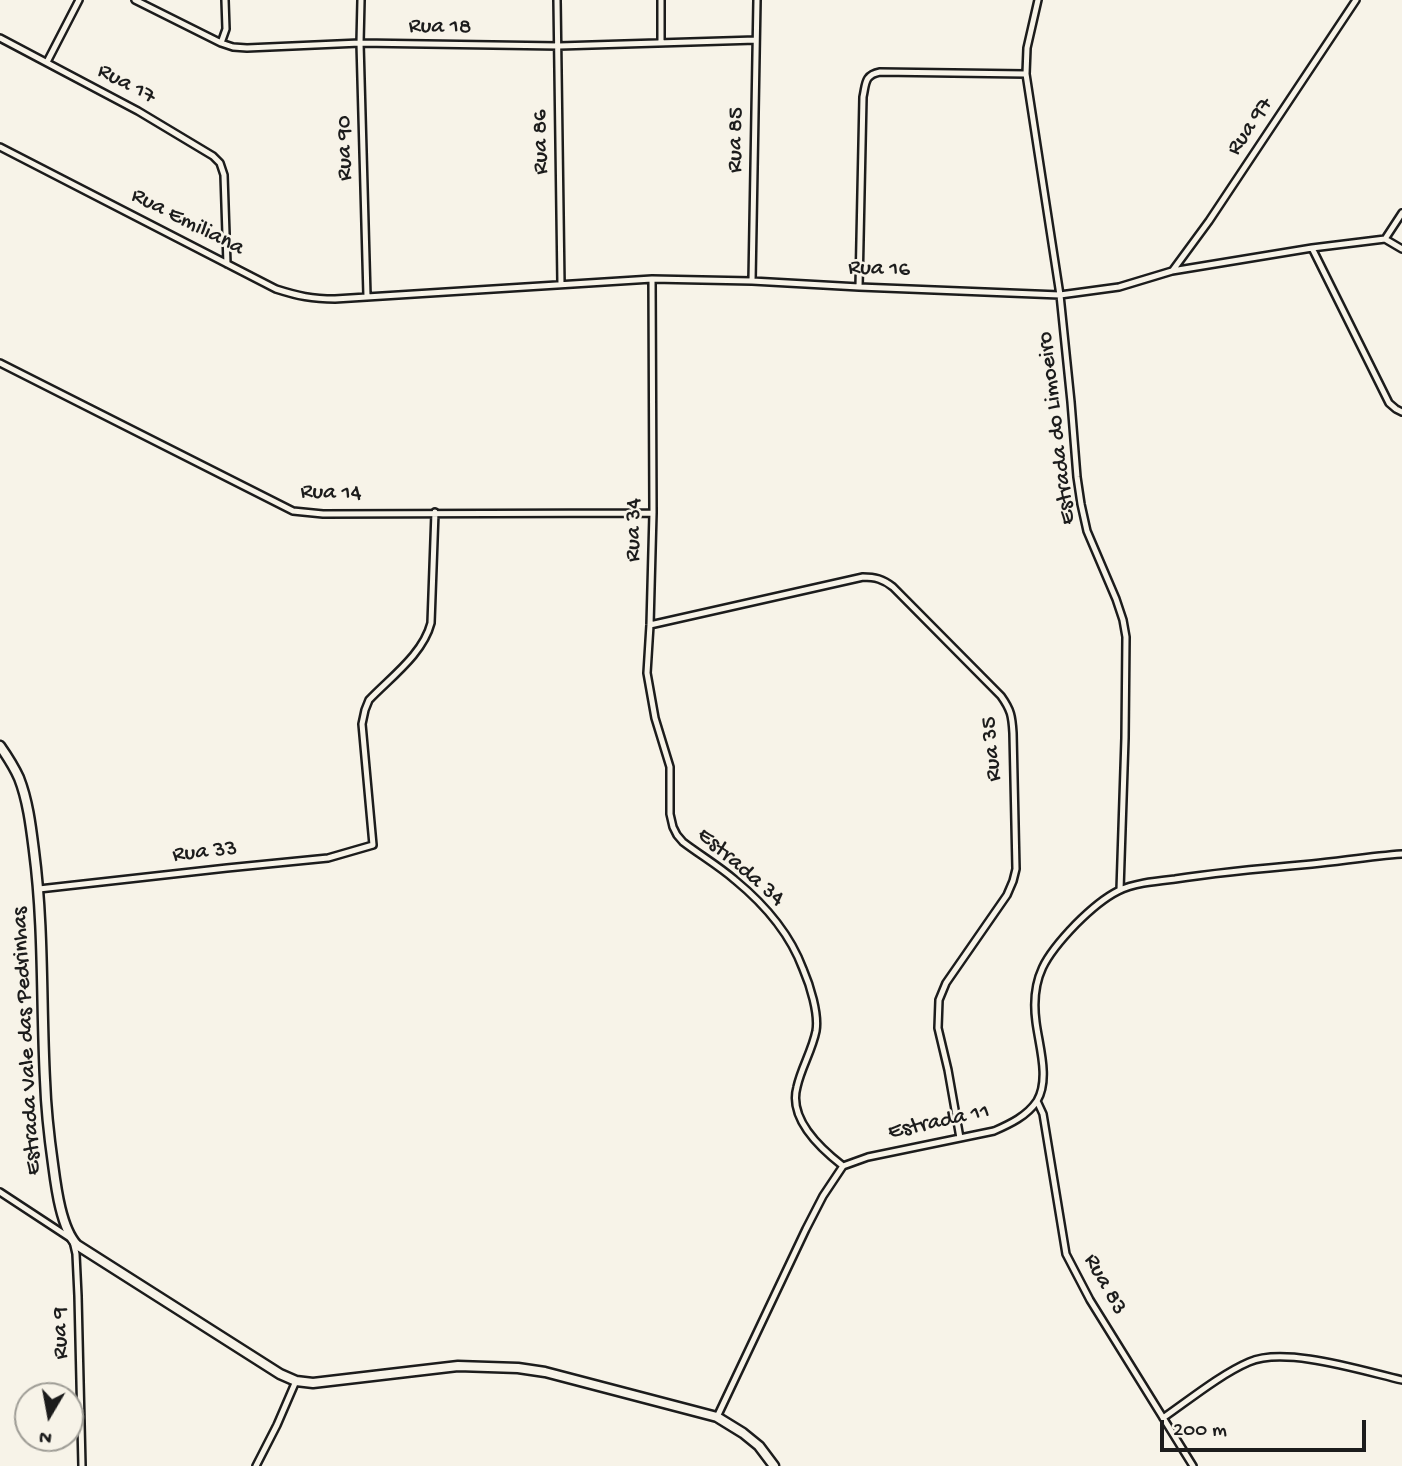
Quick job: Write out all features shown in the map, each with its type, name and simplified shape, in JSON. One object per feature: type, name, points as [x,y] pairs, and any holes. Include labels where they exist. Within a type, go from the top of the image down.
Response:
[{"type":"main road","name":"Estrada Vale das Pedrinhas","points":[[0,746],[19,778],[25,799],[39,889],[48,1122],[55,1181],[72,1240]]},
{"type":"main road","points":[[72,1240],[85,1251],[280,1374],[296,1381],[335,1381],[457,1366],[518,1368],[545,1372],[717,1418],[759,1446],[774,1466]]},
{"type":"street","points":[[47,62],[79,0]]},
{"type":"street","name":"Rua 18","points":[[135,0],[221,43],[247,48],[360,43],[559,46],[756,40]]},
{"type":"street","points":[[221,43],[226,29],[225,0]]},
{"type":"street","name":"Rua 90","points":[[361,0],[367,296]]},
{"type":"street","name":"Rua 86","points":[[557,0],[561,284]]},
{"type":"street","points":[[661,0],[661,43]]},
{"type":"street","name":"Rua 85","points":[[752,281],[757,0]]},
{"type":"street","name":"Estrada do Limoeiro","points":[[1038,0],[1027,48],[1026,75],[1060,295],[1077,477],[1087,531],[1120,610],[1126,637],[1120,890]]},
{"type":"street","name":"Rua 97","points":[[1172,271],[1209,221],[1356,0]]},
{"type":"street","name":"Rua 17","points":[[0,38],[138,111],[213,156],[220,163],[224,175],[228,264]]},
{"type":"street","points":[[859,288],[863,97],[868,77],[880,72],[1026,75]]},
{"type":"street","name":"Rua Emiliana","points":[[0,147],[276,289],[300,297],[335,299],[367,296]]},
{"type":"street","points":[[1402,213],[1385,239],[1402,249]]},
{"type":"street","name":"Rua 16","points":[[367,296],[652,279],[1060,295],[1119,287],[1172,271],[1385,239]]},
{"type":"street","points":[[1311,248],[1389,403],[1402,412]]},
{"type":"street","name":"Rua 34","points":[[652,279],[653,513],[647,673],[655,718],[671,778]]},
{"type":"street","name":"Rua 14","points":[[0,363],[293,511],[653,513]]},
{"type":"street","name":"Rua 33","points":[[39,889],[328,858],[373,845],[362,724],[369,700],[428,637],[432,623],[435,512]]},
{"type":"street","name":"Rua 35","points":[[650,625],[863,577],[875,577],[893,587],[1008,705],[1013,733],[1016,869],[1007,895],[946,983],[937,1010],[939,1036],[960,1138]]},
{"type":"street","name":"Estrada 34","points":[[671,778],[670,814],[677,835],[735,880],[775,920],[804,970],[816,1013],[816,1029],[797,1085],[794,1098],[796,1110],[825,1152],[843,1167]]},
{"type":"street","points":[[1037,1101],[1041,1090],[1042,1066],[1035,1002],[1042,969],[1051,952],[1088,912],[1120,890],[1225,871],[1402,854]]},
{"type":"street","name":"Estrada 11","points":[[843,1167],[868,1157],[994,1131],[1012,1123],[1037,1101]]},
{"type":"street","name":"Rua 83","points":[[1037,1101],[1043,1114],[1066,1254],[1090,1300],[1194,1466]]},
{"type":"street","points":[[717,1418],[806,1229],[823,1196],[843,1167]]},
{"type":"street","points":[[0,1192],[72,1240]]},
{"type":"street","name":"Rua 9","points":[[72,1240],[77,1272],[82,1466]]},
{"type":"street","points":[[1163,1418],[1234,1370],[1263,1357],[1278,1356],[1316,1361],[1402,1380]]},
{"type":"street","points":[[257,1466],[296,1381]]}]
